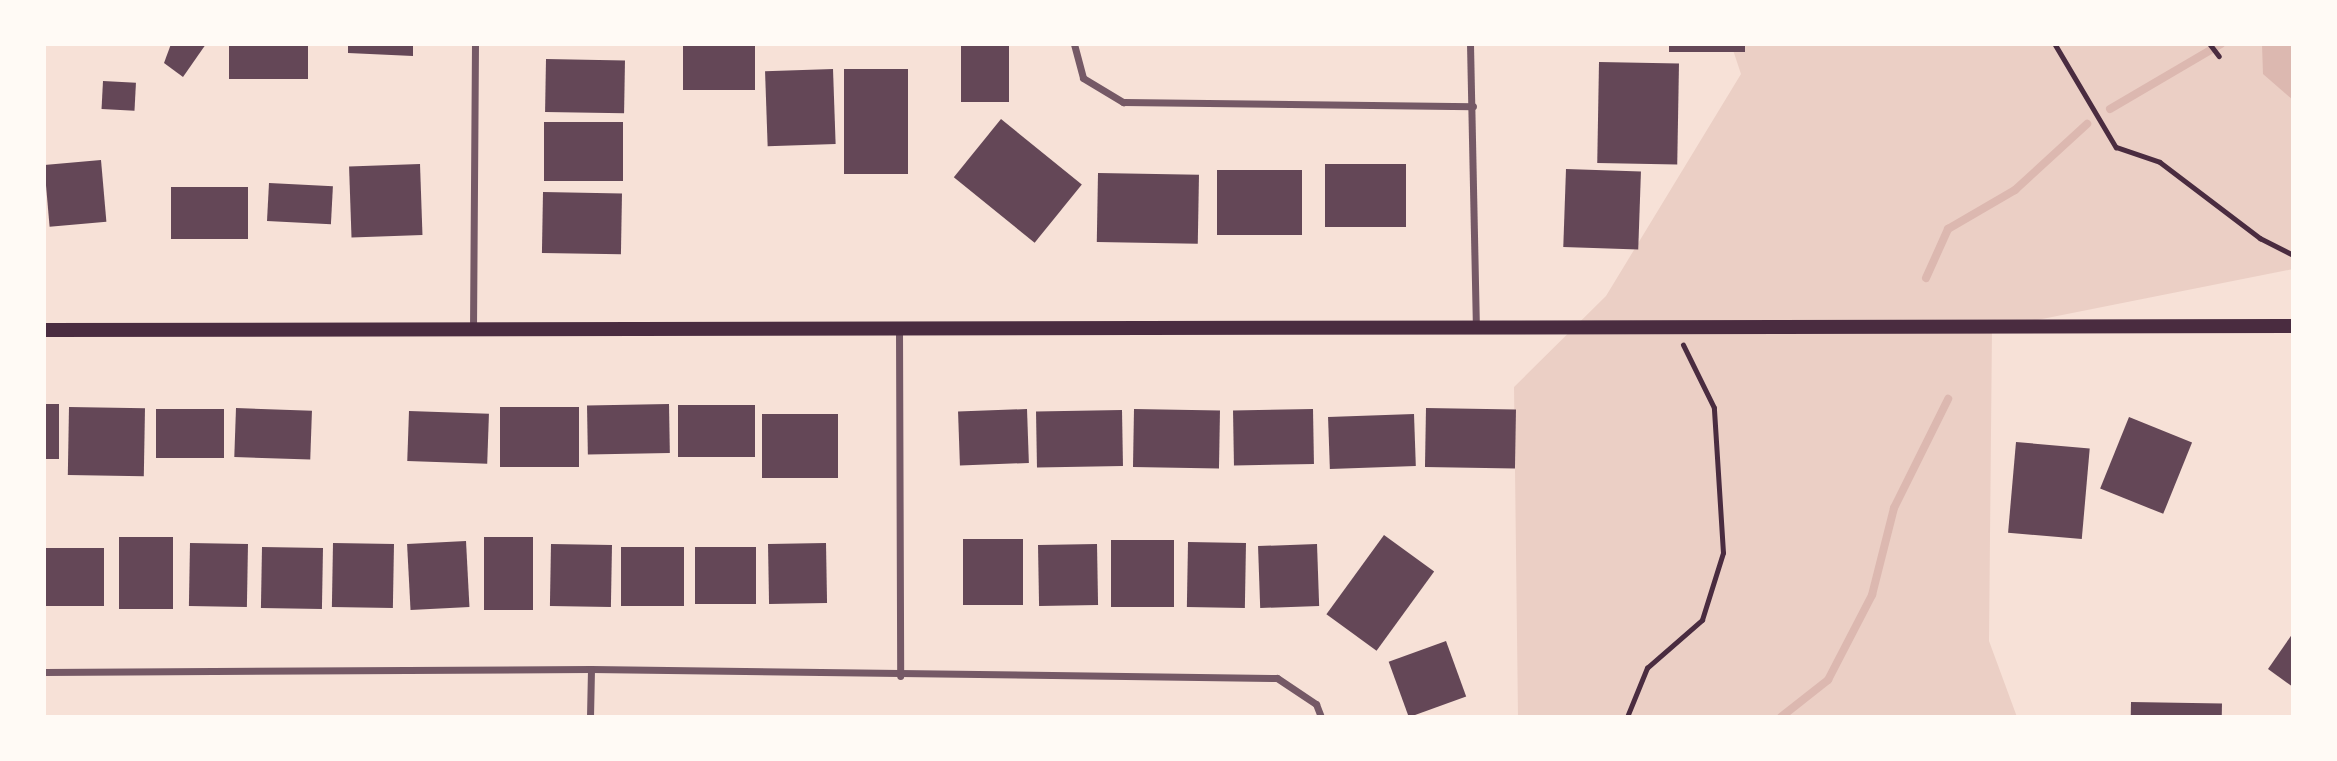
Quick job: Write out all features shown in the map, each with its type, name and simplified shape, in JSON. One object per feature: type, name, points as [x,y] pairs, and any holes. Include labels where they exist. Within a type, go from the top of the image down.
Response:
[{"type":"main road","points":[[44,330],[473,332],[899,328],[2293,326]]},
{"type":"street","points":[[473,332],[475,44]]},
{"type":"street","points":[[1074,44],[1083,78],[1123,102],[1473,106]]},
{"type":"street","points":[[1470,44],[1476,328]]},
{"type":"street","points":[[899,328],[900,676]]},
{"type":"street","points":[[590,717],[591,669]]},
{"type":"street","points":[[44,671],[591,669],[900,676],[1277,678],[1316,704],[1321,717]]},
{"type":"path","points":[[2055,44],[2116,147],[2160,162],[2260,238],[2293,255]]},
{"type":"path","points":[[2210,44],[2219,56]]},
{"type":"path","points":[[1627,717],[1647,668],[1702,620],[1723,553],[1714,408],[1675,327]]},
{"type":"shaded area","points":[[1731,44],[2293,44],[2293,269],[1992,329],[1989,641],[2017,717],[1518,717],[1514,387],[1606,296],[1741,74]]},
{"type":"shaded area","points":[[2262,44],[2293,44],[2293,100],[2263,74]]},
{"type":"building","points":[[171,44],[206,44],[183,77],[164,63]]},
{"type":"building","points":[[229,44],[308,44],[308,79],[229,79]]},
{"type":"building","points":[[348,44],[413,44],[413,56],[348,53]]},
{"type":"building","points":[[683,44],[755,44],[755,90],[683,90]]},
{"type":"building","points":[[961,44],[1009,44],[1009,102],[961,102]]},
{"type":"building","points":[[1669,44],[1745,44],[1745,52],[1669,52]]},
{"type":"building","points":[[546,59],[625,60],[624,113],[545,112]]},
{"type":"building","points":[[1599,62],[1679,63],[1677,164],[1597,163]]},
{"type":"building","points":[[833,69],[836,144],[768,146],[765,71]]},
{"type":"building","points":[[844,69],[908,69],[908,174],[844,174]]},
{"type":"building","points":[[103,81],[136,83],[134,111],[102,109]]},
{"type":"building","points":[[1001,119],[1082,184],[1035,243],[954,177]]},
{"type":"building","points":[[544,122],[623,122],[623,181],[544,181]]},
{"type":"building","points":[[101,160],[106,222],[50,227],[44,165]]},
{"type":"building","points":[[420,164],[422,235],[352,237],[349,166]]},
{"type":"building","points":[[1325,164],[1406,164],[1406,227],[1325,227]]},
{"type":"building","points":[[1566,169],[1641,172],[1638,250],[1563,247]]},
{"type":"building","points":[[1217,170],[1302,170],[1302,235],[1217,235]]},
{"type":"building","points":[[1098,173],[1199,175],[1198,244],[1097,242]]},
{"type":"building","points":[[269,183],[333,186],[331,224],[267,221]]},
{"type":"building","points":[[171,187],[248,187],[248,239],[171,239]]},
{"type":"building","points":[[543,192],[622,193],[621,254],[542,253]]},
{"type":"building","points":[[44,404],[59,404],[59,459],[44,459]]},
{"type":"building","points":[[669,404],[670,453],[588,454],[587,405]]},
{"type":"building","points":[[678,405],[755,405],[755,457],[678,457]]},
{"type":"building","points":[[69,407],[145,408],[144,476],[68,475]]},
{"type":"building","points":[[500,407],[579,407],[579,467],[500,467]]},
{"type":"building","points":[[236,408],[312,411],[310,460],[234,457]]},
{"type":"building","points":[[1426,408],[1516,410],[1515,469],[1425,467]]},
{"type":"building","points":[[156,409],[224,409],[224,458],[156,458]]},
{"type":"building","points":[[1027,409],[1029,463],[960,465],[958,411]]},
{"type":"building","points":[[1134,409],[1220,411],[1219,468],[1133,467]]},
{"type":"building","points":[[1313,409],[1314,464],[1234,465],[1233,410]]},
{"type":"building","points":[[1122,410],[1123,466],[1037,467],[1036,412]]},
{"type":"building","points":[[409,411],[489,414],[487,464],[407,461]]},
{"type":"building","points":[[762,414],[838,414],[838,478],[762,478]]},
{"type":"building","points":[[1414,414],[1416,466],[1330,469],[1328,417]]},
{"type":"building","points":[[2129,417],[2192,442],[2163,514],[2100,488]]},
{"type":"building","points":[[2016,442],[2090,448],[2082,539],[2008,533]]},
{"type":"building","points":[[1384,535],[1434,571],[1377,651],[1326,614]]},
{"type":"building","points":[[119,537],[173,537],[173,609],[119,609]]},
{"type":"building","points":[[484,537],[533,537],[533,610],[484,610]]},
{"type":"building","points":[[963,539],[1023,539],[1023,605],[963,605]]},
{"type":"building","points":[[1111,540],[1174,540],[1174,607],[1111,607]]},
{"type":"building","points":[[466,541],[469,607],[411,610],[407,544]]},
{"type":"building","points":[[1188,542],[1246,543],[1245,608],[1187,607]]},
{"type":"building","points":[[190,543],[248,544],[247,607],[189,606]]},
{"type":"building","points":[[333,543],[394,544],[393,608],[332,607]]},
{"type":"building","points":[[826,543],[827,603],[769,604],[768,544]]},
{"type":"building","points":[[551,544],[612,545],[611,607],[550,606]]},
{"type":"building","points":[[1097,544],[1098,605],[1039,606],[1038,545]]},
{"type":"building","points":[[1317,544],[1319,606],[1260,608],[1258,546]]},
{"type":"building","points":[[262,547],[323,548],[322,609],[261,608]]},
{"type":"building","points":[[621,547],[684,547],[684,606],[621,606]]},
{"type":"building","points":[[695,547],[756,547],[756,604],[695,604]]},
{"type":"building","points":[[44,548],[104,548],[104,606],[44,606]]},
{"type":"building","points":[[2293,633],[2293,687],[2268,669]]},
{"type":"building","points":[[1446,641],[1466,696],[1409,717],[1389,662]]},
{"type":"building","points":[[2131,702],[2222,704],[2222,717],[2131,717]]},
{"type":"waterway","points":[[2110,109],[2221,44]]},
{"type":"waterway","points":[[1926,278],[1948,229],[2015,190],[2087,124]]},
{"type":"waterway","points":[[1781,717],[1828,680],[1872,595],[1894,508],[1948,399]]}]
